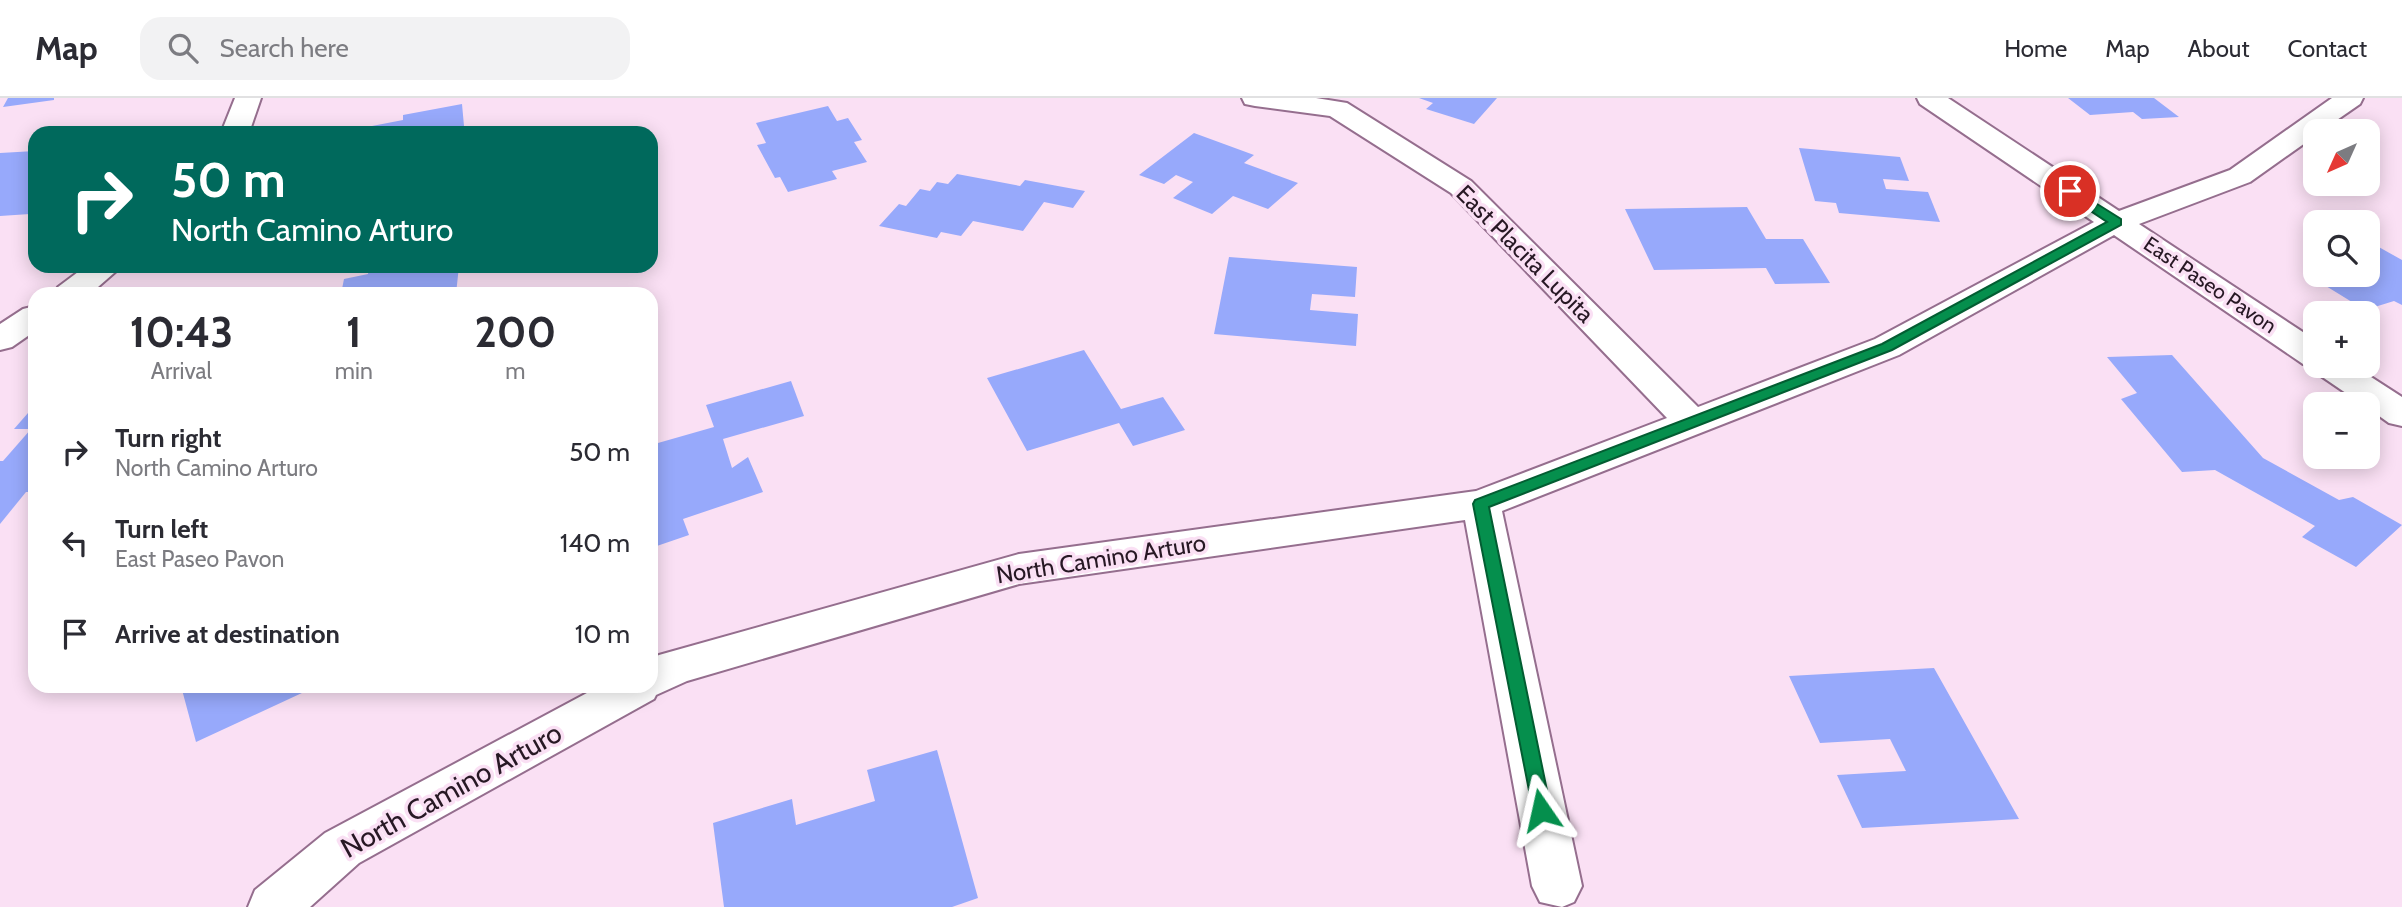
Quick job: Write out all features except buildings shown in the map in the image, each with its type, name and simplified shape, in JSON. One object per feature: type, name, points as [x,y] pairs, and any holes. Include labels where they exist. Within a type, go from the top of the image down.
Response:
[{"type":"street","points":[[237,126],[248,98]]},
{"type":"street","name":"East Placita Lupita","points":[[1255,98],[1337,109],[1461,187],[1692,422]]},
{"type":"street","name":"East Paseo Pavon","points":[[1930,98],[2303,348]]},
{"type":"street","name":"North Camino Arturo","points":[[658,675],[674,667],[1019,569],[1481,504],[1887,347],[2116,222],[2240,176],[2350,98]]},
{"type":"street","points":[[79,287],[97,273]]},
{"type":"street","points":[[0,338],[28,320]]},
{"type":"street","points":[[2348,378],[2402,414]]},
{"type":"street","points":[[1481,504],[1557,886]]},
{"type":"street","name":"North Camino Arturo","points":[[273,907],[342,848],[626,693]]},
{"type":"route","points":[[1541,810],[1481,504],[1887,347],[2116,222],[2070,191]]}]
